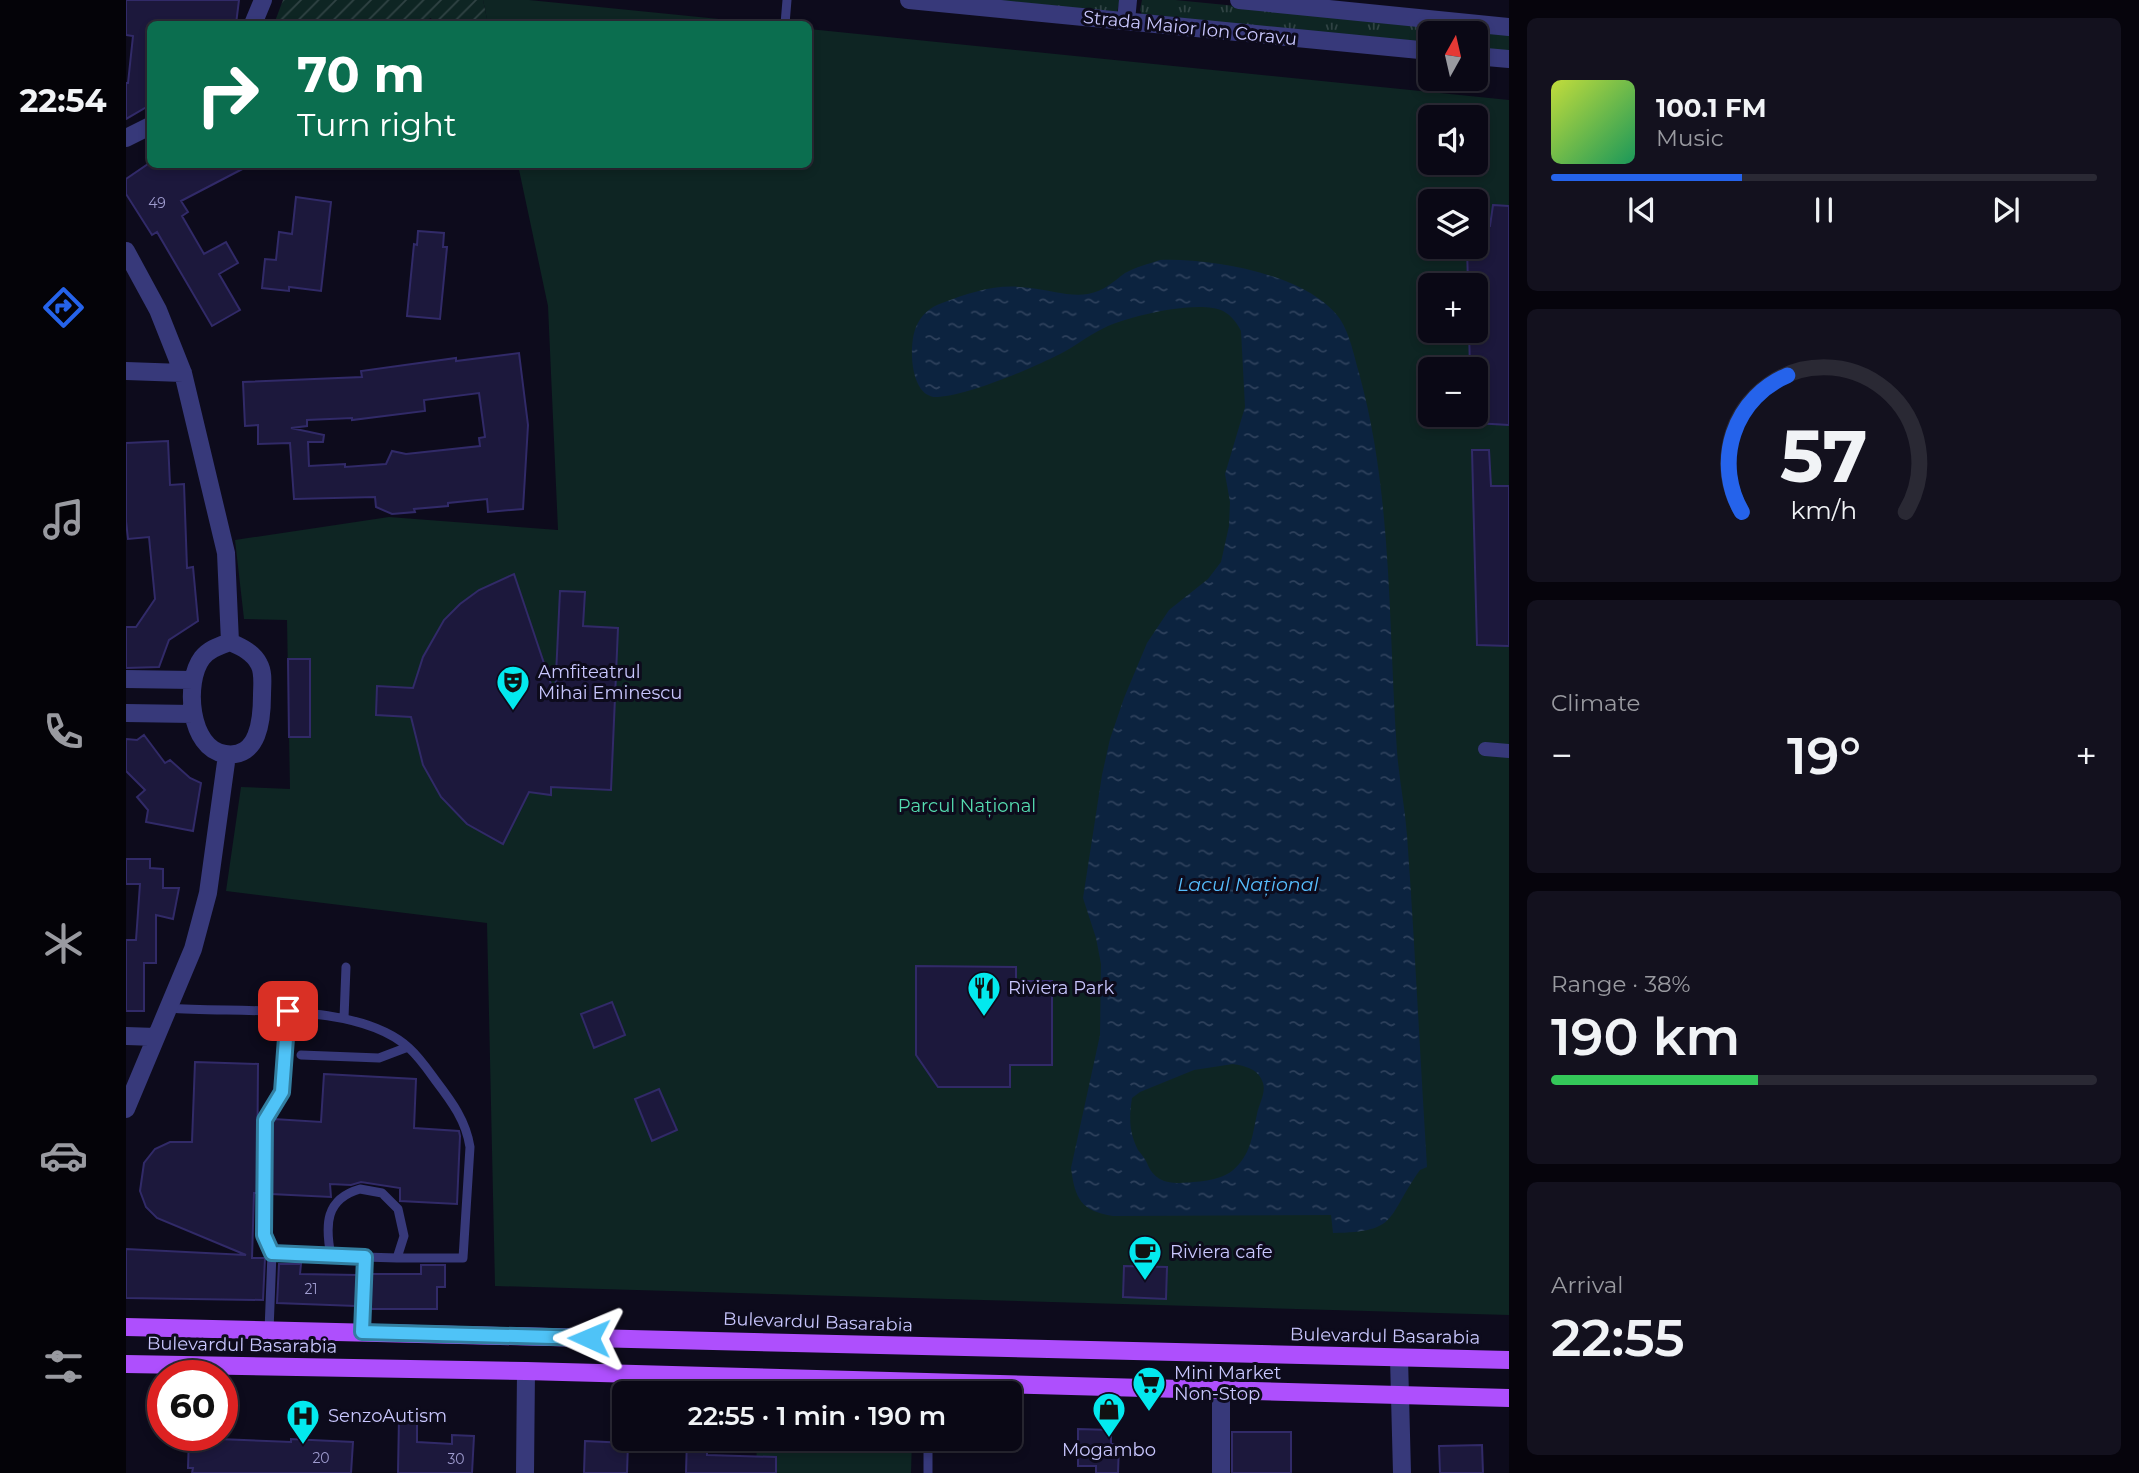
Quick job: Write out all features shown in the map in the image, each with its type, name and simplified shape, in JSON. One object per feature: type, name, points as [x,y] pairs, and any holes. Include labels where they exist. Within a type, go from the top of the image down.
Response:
[{"type":"main road","name":"Bulevardul Basarabia","points":[[126,1327],[1509,1360]]},
{"type":"main road","name":"Bulevardul Basarabia","points":[[126,1364],[526,1371],[778,1381]]},
{"type":"main road","name":"Bulevardul Basarabia","points":[[1022,1388],[1221,1389],[1509,1398]]},
{"type":"street","points":[[254,21],[263,0]]},
{"type":"street","name":"Strada Maior Ion Coravu","points":[[909,0],[1418,50]]},
{"type":"street","points":[[1126,22],[1128,0]]},
{"type":"street","name":"Strada Maior Ion Coravu","points":[[1239,0],[1509,27]]},
{"type":"street","points":[[1488,57],[1509,59]]},
{"type":"street","points":[[126,138],[147,128]]},
{"type":"street","points":[[126,251],[158,310],[183,373],[226,553],[229,642]]},
{"type":"street","points":[[126,370],[183,373]]},
{"type":"street","points":[[229,642],[254,656],[261,666],[262,721],[251,745],[241,753],[227,755],[215,751],[203,740],[193,715],[193,680],[202,658],[214,648],[229,642]]},
{"type":"street","points":[[126,679],[193,680]]},
{"type":"street","points":[[126,712],[193,715]]},
{"type":"street","points":[[1485,749],[1509,751]]},
{"type":"street","points":[[126,1110],[193,949],[208,893],[227,755]]},
{"type":"street","points":[[126,1036],[156,1037]]},
{"type":"street","points":[[1399,1358],[1402,1473]]},
{"type":"street","points":[[526,1371],[526,1473]]},
{"type":"street","points":[[1221,1389],[1221,1473]]},
{"type":"lane","points":[[785,21],[787,0]]},
{"type":"lane","points":[[344,1018],[346,967]]},
{"type":"lane","points":[[169,1007],[288,1011],[344,1018],[397,1039],[408,1047],[436,1081],[467,1130],[470,1147],[463,1258],[272,1253]]},
{"type":"lane","points":[[270,1331],[272,1253],[264,1235],[265,1120],[282,1092],[288,1011]]},
{"type":"lane","points":[[301,1055],[379,1058],[408,1047]]},
{"type":"lane","points":[[331,1256],[327,1233],[332,1207],[340,1198],[360,1189],[382,1193],[398,1209],[404,1236],[397,1258]]},
{"type":"lane","points":[[362,1332],[365,1257]]},
{"type":"lane","points":[[928,1451],[928,1473]]},
{"type":"green space","points":[[283,0],[483,0],[487,21],[432,21],[431,18],[424,21],[275,21]]},
{"type":"green space","points":[[483,0],[529,0],[738,21],[487,21]]},
{"type":"green space","points":[[977,0],[1120,0],[1117,12]]},
{"type":"green space","points":[[1142,0],[1175,0],[1418,24],[1418,44],[1143,17],[1140,10]]},
{"type":"green space","name":"Parcul Național","points":[[812,29],[1509,100],[1509,1315],[495,1286],[487,923],[226,891],[241,787],[290,789],[287,620],[244,619],[235,540],[389,517],[558,530],[548,306],[519,168],[812,168]]},
{"type":"green space","points":[[1488,31],[1509,33],[1509,53],[1488,51]]},
{"type":"green space","points":[[757,1451],[912,1451],[911,1473],[756,1473]]},
{"type":"water","name":"Lacul Național","points":[[1160,260],[1206,262],[1258,272],[1283,280],[1325,303],[1340,319],[1346,331],[1370,419],[1384,514],[1397,751],[1407,835],[1427,1167],[1420,1170],[1389,1219],[1370,1229],[1333,1233],[1331,1215],[1113,1216],[1087,1207],[1078,1195],[1073,1179],[1071,1168],[1100,1035],[1101,964],[1083,898],[1102,775],[1110,739],[1147,643],[1169,610],[1208,579],[1221,562],[1229,526],[1230,502],[1225,474],[1245,407],[1241,331],[1229,315],[1212,308],[1164,310],[1115,323],[1061,354],[1013,375],[965,392],[938,397],[922,390],[917,381],[912,346],[916,327],[923,315],[953,299],[1007,287],[1074,295],[1094,293],[1129,271]],"holes":[[[1233,1064],[1255,1071],[1264,1087],[1252,1138],[1243,1159],[1232,1171],[1214,1179],[1180,1183],[1159,1179],[1149,1168],[1133,1137],[1130,1118],[1132,1098],[1140,1092],[1194,1070]]]},
{"type":"building","points":[[126,0],[239,0],[236,21],[147,21],[147,107],[126,119],[126,83],[133,36],[126,35]]},
{"type":"building","points":[[147,165],[147,168],[244,168],[181,201],[188,212],[182,216],[204,254],[226,242],[238,263],[219,274],[240,310],[212,326],[157,232],[152,235],[126,194],[126,179]]},
{"type":"building","points":[[296,197],[331,202],[321,291],[289,287],[289,291],[262,288],[265,259],[276,260],[279,232],[292,234]]},
{"type":"building","points":[[1493,205],[1509,206],[1509,425],[1488,424],[1488,357],[1470,357],[1469,343],[1488,343],[1488,273],[1468,273],[1467,259],[1488,259]]},
{"type":"building","points":[[418,231],[444,233],[443,247],[447,247],[440,319],[407,316],[414,244],[417,245]]},
{"type":"building","points":[[519,353],[528,425],[523,509],[488,512],[487,499],[448,503],[448,506],[392,514],[376,507],[375,497],[294,499],[290,443],[258,444],[258,425],[245,426],[243,382],[362,377],[361,371],[456,358],[456,361]],"holes":[[[479,393],[485,437],[479,438],[480,446],[406,454],[392,451],[386,464],[309,466],[308,442],[323,442],[324,435],[291,428],[307,426],[307,420],[352,420],[425,411],[424,400]]]},
{"type":"building","points":[[168,441],[170,485],[184,484],[187,568],[193,567],[198,621],[169,640],[159,667],[126,668],[126,627],[136,627],[155,599],[149,537],[128,539],[126,443]]},
{"type":"building","points":[[1472,450],[1489,450],[1491,486],[1509,486],[1509,646],[1477,645]]},
{"type":"building","name":"Amfiteatrul Mihai Eminescu","points":[[514,574],[555,696],[560,591],[585,592],[583,626],[618,628],[611,790],[551,787],[551,795],[529,792],[503,844],[467,824],[441,797],[423,765],[411,717],[376,715],[377,686],[413,688],[423,657],[444,620],[479,590]]},
{"type":"building","points":[[288,659],[310,659],[310,737],[289,737]]},
{"type":"building","points":[[144,735],[165,763],[170,760],[190,778],[201,783],[193,831],[146,822],[148,810],[137,797],[145,790],[126,771],[126,739],[137,740]]},
{"type":"building","points":[[126,859],[150,859],[150,868],[163,869],[163,888],[179,888],[173,919],[156,915],[156,963],[144,963],[144,1011],[126,1011],[126,940],[136,940],[140,884],[126,884]]},
{"type":"building","name":"Riviera Park","points":[[916,966],[1016,967],[1016,981],[1052,981],[1052,1065],[1010,1065],[1010,1087],[938,1087],[916,1055]]},
{"type":"building","points":[[612,1002],[625,1035],[594,1048],[581,1014]]},
{"type":"building","points":[[195,1062],[258,1064],[257,1193],[254,1193],[252,1258],[265,1258],[263,1300],[126,1298],[126,1249],[246,1255],[157,1218],[146,1207],[140,1191],[144,1163],[155,1149],[170,1142],[192,1142]]},
{"type":"building","points":[[324,1074],[416,1079],[414,1128],[459,1131],[457,1204],[400,1201],[400,1188],[361,1182],[351,1185],[330,1184],[331,1197],[271,1194],[272,1122],[274,1119],[321,1122]]},
{"type":"building","points":[[659,1089],[677,1130],[652,1141],[635,1099]]},
{"type":"building","points":[[279,1264],[301,1264],[300,1274],[357,1275],[356,1306],[277,1303]]},
{"type":"building","points":[[421,1265],[445,1265],[445,1287],[437,1287],[437,1309],[372,1309],[372,1274],[421,1274]]},
{"type":"building","name":"Riviera cafe","points":[[1124,1266],[1167,1267],[1166,1299],[1123,1297]]},
{"type":"building","points":[[399,1417],[417,1417],[417,1442],[452,1444],[452,1435],[474,1436],[472,1473],[398,1473]]},
{"type":"building","points":[[1078,1429],[1111,1430],[1111,1444],[1119,1444],[1118,1473],[1096,1473],[1096,1466],[1078,1466]]},
{"type":"building","points":[[1232,1432],[1291,1432],[1291,1473],[1232,1473]]},
{"type":"building","points":[[238,1440],[353,1442],[351,1473],[192,1473],[193,1468],[188,1468],[189,1451],[238,1451]]},
{"type":"building","points":[[585,1441],[612,1442],[612,1451],[628,1451],[627,1473],[584,1473]]},
{"type":"building","points":[[1482,1445],[1483,1473],[1440,1473],[1439,1446]]},
{"type":"building","points":[[687,1451],[707,1451],[707,1455],[776,1457],[776,1473],[686,1473]]},
{"type":"place","name":"Amfiteatrul Mihai Eminescu","points":[[513,712]]},
{"type":"place","name":"Riviera Park","points":[[984,1018]]},
{"type":"place","name":"Riviera cafe","points":[[1145,1282]]},
{"type":"place","name":"Mini Market Non-Stop","points":[[1149,1413]]},
{"type":"place","name":"Mogambo","points":[[1109,1439]]},
{"type":"place","name":"SenzoAutism","points":[[303,1446]]},
{"type":"route","points":[[288,1011],[282,1092],[265,1120],[264,1235],[272,1253],[365,1257],[362,1332],[589,1338]]}]
